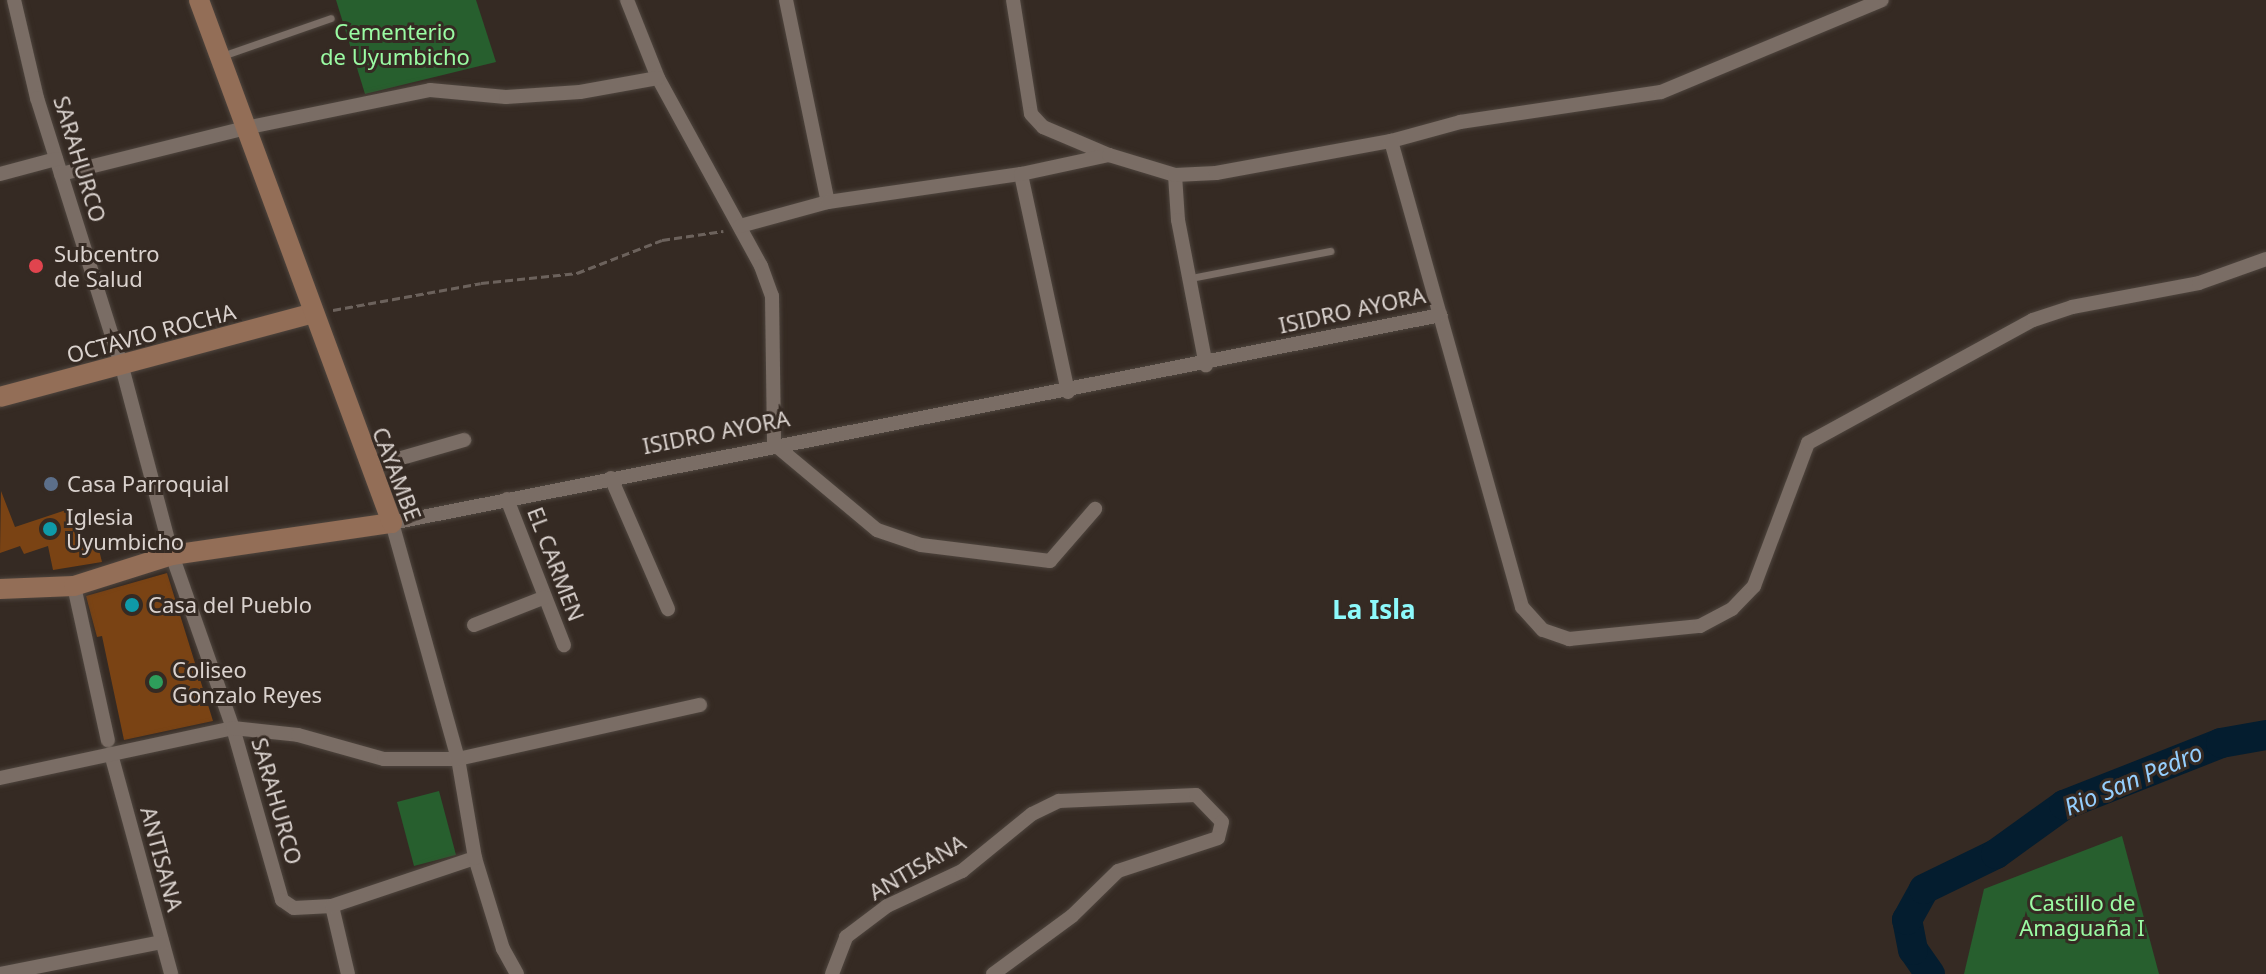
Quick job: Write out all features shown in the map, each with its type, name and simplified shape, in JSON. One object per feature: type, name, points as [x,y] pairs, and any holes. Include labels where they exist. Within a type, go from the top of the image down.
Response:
[{"type":"street","name":"SARAHURCO","points":[[14,0],[56,159],[122,367],[172,555],[233,728],[282,900],[294,908],[332,906],[475,858]]},
{"type":"street","name":"CAYAMBE","points":[[199,0],[392,523],[458,759],[475,858],[503,949],[517,974]]},
{"type":"street","points":[[627,0],[658,78],[740,226],[772,296],[774,444],[877,530],[921,545],[1050,561],[1095,509]]},
{"type":"street","points":[[786,0],[828,202]]},
{"type":"street","points":[[1013,0],[1031,114],[1043,127],[1109,155],[1175,175],[1287,164],[1460,122],[1661,92],[1882,0]]},
{"type":"street","points":[[61,174],[245,128],[430,90],[506,97],[580,92],[658,78]]},
{"type":"street","points":[[1391,141],[1522,607],[1543,630],[1569,639],[1700,626],[1732,609],[1754,586],[1770,553],[1808,443],[1963,355],[2072,307],[2199,283],[2266,259]]},
{"type":"street","points":[[740,226],[828,202],[1021,174],[1109,155]]},
{"type":"street","points":[[0,174],[56,159]]},
{"type":"street","points":[[1021,174],[1068,392]]},
{"type":"street","points":[[1175,175],[1178,220],[1206,365]]},
{"type":"street","name":"OCTAVIO ROCHA","points":[[0,397],[122,367],[313,313]]},
{"type":"street","name":"ISIDRO AYORA","points":[[0,589],[74,586],[172,555],[392,523],[774,444],[1206,365],[1441,315]]},
{"type":"street","points":[[370,467],[464,440]]},
{"type":"street","points":[[611,478],[668,609]]},
{"type":"street","name":"EL CARMEN","points":[[507,499],[564,645]]},
{"type":"street","name":"ANTISANA","points":[[74,586],[110,747],[171,974]]},
{"type":"street","points":[[474,625],[545,597]]},
{"type":"street","points":[[0,778],[110,747],[233,728],[298,735],[384,759],[458,759],[700,705]]},
{"type":"street","name":"ANTISANA","points":[[832,974],[846,937],[887,906],[962,871],[1032,814],[1059,801],[1196,795],[1222,822],[1218,838],[1118,871],[1072,916],[993,974]]},
{"type":"street","points":[[332,906],[348,974]]},
{"type":"street","points":[[0,974],[162,942]]},
{"type":"lane","points":[[220,56],[331,18]]},
{"type":"lane","points":[[1191,278],[1330,251]]},
{"type":"path","points":[[313,313],[396,303],[481,283],[577,273],[662,240],[740,226]]},
{"type":"green space","name":"Cementerio de Uyumbicho","points":[[336,0],[476,0],[496,62],[365,94]]},
{"type":"green space","points":[[439,791],[456,855],[414,866],[397,802]]},
{"type":"green space","name":"Castillo de Amaguaña I","points":[[2122,836],[2159,974],[1964,974],[1984,889]]},
{"type":"building","name":"Iglesia Uyumbicho","points":[[1,491],[15,527],[69,509],[77,543],[96,538],[102,562],[53,570],[48,546],[24,554],[20,546],[0,553]]},
{"type":"building","name":"Coliseo Gonzalo Reyes","points":[[167,573],[213,721],[124,740],[102,636],[97,637],[86,596]]},
{"type":"waterway","name":"Rio San Pedro","points":[[1930,974],[1913,950],[1907,920],[1924,889],[1996,854],[2064,805],[2221,743],[2266,735]]},
{"type":"place","name":"Subcentro de Salud","points":[[36,266]]},
{"type":"place","name":"Casa Parroquial","points":[[51,484]]},
{"type":"place","name":"Iglesia Uyumbicho","points":[[50,529]]},
{"type":"place","name":"Casa del Pueblo","points":[[132,605]]},
{"type":"place","name":"Coliseo Gonzalo Reyes","points":[[156,682]]},
{"type":"district","name":"La Isla","points":[[1374,610]]}]
